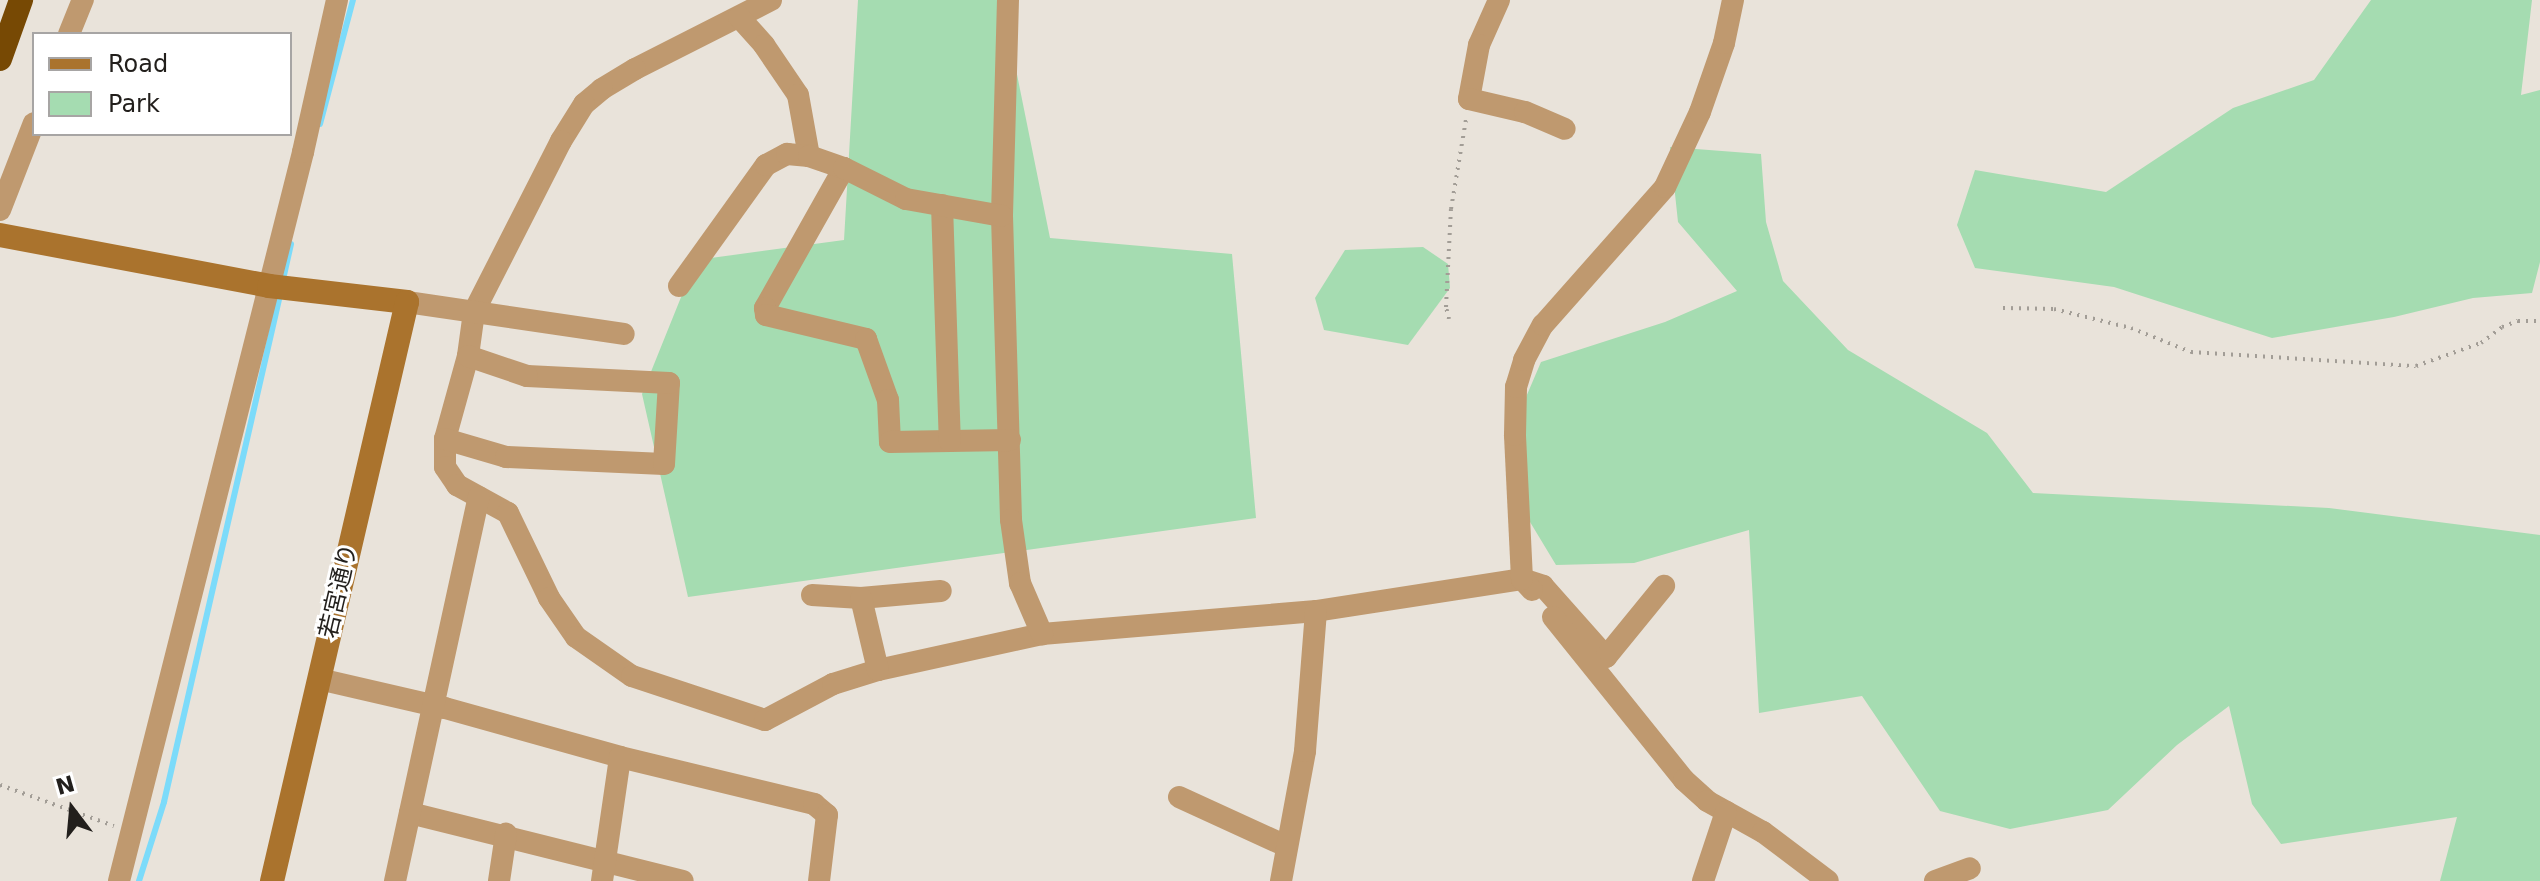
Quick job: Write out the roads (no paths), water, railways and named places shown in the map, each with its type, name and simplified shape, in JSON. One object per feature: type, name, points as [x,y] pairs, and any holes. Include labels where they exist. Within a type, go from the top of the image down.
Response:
[{"type":"highway","points":[[0,59],[21,0]]},
{"type":"street","points":[[70,32],[83,0]]},
{"type":"street","points":[[119,881],[269,286],[337,0]]},
{"type":"street","points":[[771,0],[635,69],[584,104],[561,141],[474,312],[468,356],[445,439],[445,467],[457,485],[508,513],[549,598],[576,637],[632,676],[765,720],[833,684],[878,670],[1042,634],[1316,611],[1522,579],[1543,586],[1606,657],[1664,586]]},
{"type":"street","points":[[1008,0],[1002,216],[1011,520],[1020,583],[1042,634]]},
{"type":"street","points":[[1499,0],[1479,45],[1469,99],[1525,112],[1565,129]]},
{"type":"street","points":[[1733,0],[1724,43],[1705,98],[1665,187],[1543,325],[1524,360],[1516,387],[1515,435],[1522,579],[1684,780],[1707,801],[1763,832],[1828,881]]},
{"type":"street","points":[[739,17],[764,45],[798,95],[809,156]]},
{"type":"street","points":[[0,210],[32,128]]},
{"type":"street","points":[[679,286],[766,165],[787,154],[809,156],[844,168],[906,199],[1002,216]]},
{"type":"street","points":[[844,168],[765,308],[766,315],[866,339],[888,400],[890,442],[1010,440]]},
{"type":"street","points":[[942,205],[950,441]]},
{"type":"street","points":[[0,235],[269,286],[407,302],[624,334]]},
{"type":"street","name":"若宮通り","points":[[272,881],[407,302]]},
{"type":"street","points":[[445,439],[506,457],[664,464],[669,383],[527,376],[468,356]]},
{"type":"street","points":[[395,881],[479,497]]},
{"type":"street","points":[[812,595],[861,598],[941,591]]},
{"type":"street","points":[[861,598],[878,670]]},
{"type":"street","points":[[1281,881],[1305,751],[1316,611]]},
{"type":"street","points":[[319,679],[433,705],[620,757],[814,804],[827,815],[819,881]]},
{"type":"street","points":[[603,870],[620,757]]},
{"type":"street","points":[[1179,797],[1286,846]]},
{"type":"street","points":[[1703,881],[1726,812]]},
{"type":"street","points":[[410,813],[506,834],[603,870],[683,881]]},
{"type":"street","points":[[499,881],[506,834]]},
{"type":"street","points":[[1935,881],[1970,868]]},
{"type":"waterway","points":[[320,124],[353,0]]},
{"type":"waterway","points":[[282,284],[291,244]]},
{"type":"waterway","points":[[139,881],[164,802],[280,295]]}]
